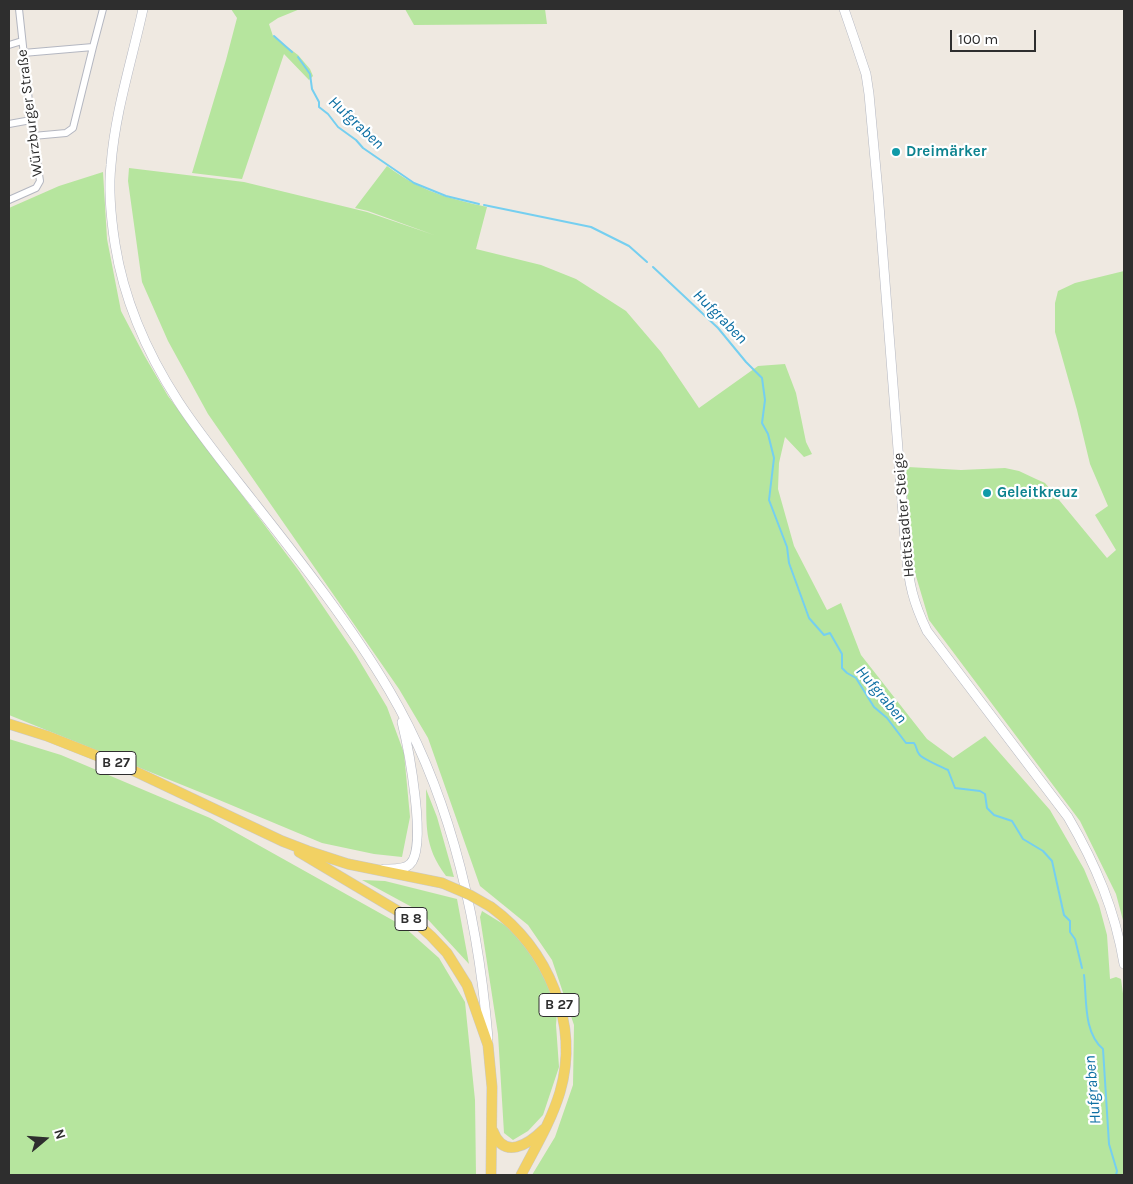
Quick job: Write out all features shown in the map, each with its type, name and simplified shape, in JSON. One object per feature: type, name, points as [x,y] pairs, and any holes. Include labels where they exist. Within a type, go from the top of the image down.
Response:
[{"type":"main road","points":[[143,9],[115,133],[110,172],[114,243],[126,295],[142,336],[178,401],[343,621],[399,707],[427,766],[443,807],[468,899],[480,964],[488,1045]]},
{"type":"main road","name":"Hettstadter Steige","points":[[844,9],[866,74],[869,94],[906,552],[909,580],[915,606],[927,632],[1068,817],[1084,845],[1113,912],[1124,964]]},
{"type":"main road","name":"B 27","points":[[379,870],[405,867],[410,864],[416,854],[416,804],[412,765],[399,707]]},
{"type":"main road","name":"B 27","points":[[9,724],[47,736],[128,768],[282,841],[330,859],[442,883],[470,895],[491,907],[510,922],[535,951],[544,965],[558,998],[564,1028],[565,1063],[561,1090],[550,1120],[521,1175]]},
{"type":"main road","name":"B 8","points":[[282,841],[313,862],[413,920],[447,954],[467,985],[488,1045],[492,1087],[491,1175]]},
{"type":"main road","points":[[492,1128],[502,1146],[509,1148],[515,1147],[536,1136],[550,1120]]},
{"type":"street","name":"Würzburger Straße","points":[[9,200],[36,188],[40,181],[18,9]]},
{"type":"street","points":[[34,136],[66,133],[73,128],[103,9]]},
{"type":"street","points":[[9,45],[22,41]]},
{"type":"street","points":[[23,53],[93,47]]},
{"type":"street","points":[[9,124],[31,120]]},
{"type":"green space","points":[[231,9],[300,9],[269,24],[273,36],[298,55],[310,69],[313,76],[309,80],[284,54],[242,179],[192,173],[237,18]]},
{"type":"green space","points":[[405,9],[545,9],[547,24],[414,25]]},
{"type":"green space","points":[[387,166],[423,188],[487,207],[476,249],[541,265],[576,279],[626,311],[661,352],[699,408],[758,366],[785,364],[796,393],[806,442],[812,454],[804,457],[785,437],[779,463],[778,489],[794,546],[827,610],[841,603],[861,655],[927,739],[953,758],[985,736],[1050,810],[1084,869],[1099,905],[1107,935],[1110,979],[1116,977],[1121,979],[1124,1001],[1124,1175],[532,1175],[555,1137],[573,1085],[574,1025],[552,960],[528,925],[480,886],[428,738],[399,689],[208,414],[168,341],[142,282],[128,181],[129,168],[244,182],[367,212],[434,235],[368,211],[355,208]]},
{"type":"green space","points":[[103,172],[107,239],[121,311],[144,355],[168,396],[299,571],[356,655],[387,707],[404,753],[410,817],[402,857],[374,854],[322,843],[9,715],[9,208],[59,186]]},
{"type":"green space","points":[[1124,271],[1124,924],[1116,894],[1080,821],[929,620],[913,566],[905,470],[908,467],[961,470],[1005,468],[1019,471],[1045,483],[1107,558],[1116,550],[1095,515],[1108,506],[1090,464],[1055,332],[1055,303],[1058,291],[1075,283]]},
{"type":"green space","points":[[9,739],[61,755],[210,818],[403,926],[439,958],[465,1002],[475,1100],[476,1175],[9,1175]]},
{"type":"green space","points":[[426,789],[437,817],[454,877],[446,876],[433,854],[428,834]]},
{"type":"green space","points":[[362,880],[385,881],[457,899],[469,964],[421,912]]},
{"type":"green space","points":[[482,911],[508,927],[527,947],[551,988],[557,1013],[559,1067],[543,1115],[528,1131],[513,1140],[504,1133],[498,1034],[480,917]]},
{"type":"waterway","name":"Hufgraben","points":[[274,36],[292,52]]},
{"type":"waterway","name":"Hufgraben","points":[[298,57],[310,74],[312,89],[319,102],[319,107],[328,114],[338,127],[356,140],[363,148],[414,183],[446,196],[479,204]]},
{"type":"waterway","name":"Hufgraben","points":[[484,205],[591,227],[629,246],[647,262]]},
{"type":"waterway","name":"Hufgraben","points":[[653,267],[718,328],[762,378],[765,400],[762,423],[768,434],[774,458],[769,500],[787,547],[789,563],[809,618],[824,635],[830,633],[842,654],[842,668],[856,678],[874,707],[887,718],[906,743],[914,743],[921,756],[948,770],[955,788],[980,791],[985,794],[987,808],[994,815],[1012,821],[1023,839],[1043,851],[1052,861],[1064,915],[1070,921],[1070,932],[1075,939],[1082,968]]},
{"type":"waterway","name":"Hufgraben","points":[[1084,975],[1089,1024],[1092,1034],[1103,1049],[1109,1144],[1117,1171],[1116,1175]]},
{"type":"place","name":"Dreimärker","points":[[896,152]]},
{"type":"place","name":"Geleitkreuz","points":[[987,493]]}]
